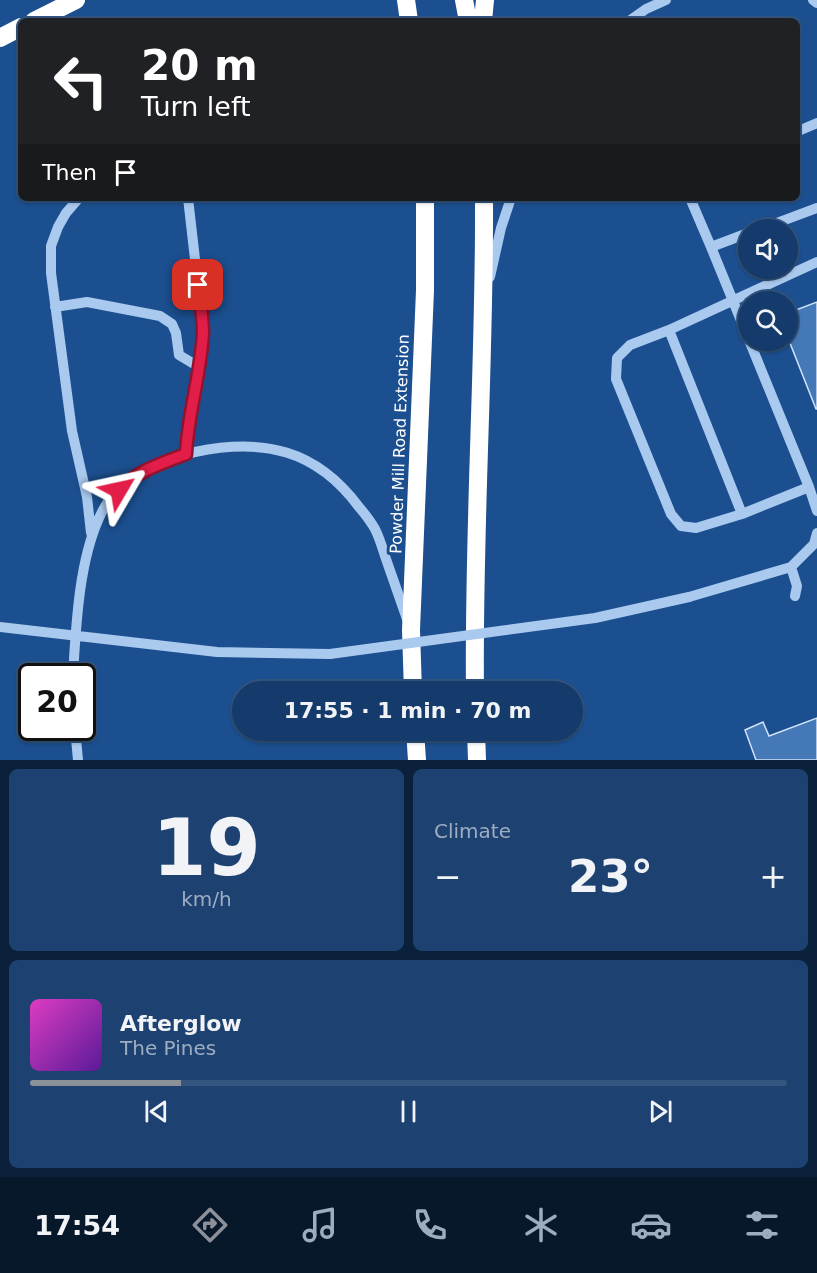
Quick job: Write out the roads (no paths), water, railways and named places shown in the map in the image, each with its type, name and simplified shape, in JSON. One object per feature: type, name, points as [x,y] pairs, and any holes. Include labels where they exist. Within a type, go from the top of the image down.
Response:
[{"type":"highway","points":[[40,18],[76,0]]},
{"type":"highway","points":[[406,0],[409,18]]},
{"type":"highway","points":[[464,0],[467,18]]},
{"type":"highway","points":[[483,18],[485,0]]},
{"type":"highway","points":[[0,38],[18,29]]},
{"type":"highway","name":"Powder Mill Road Extension","points":[[413,681],[411,630],[425,290],[424,201]]},
{"type":"highway","points":[[475,681],[476,526],[484,301],[484,201]]},
{"type":"highway","points":[[416,741],[417,760]]},
{"type":"highway","points":[[476,741],[477,760]]},
{"type":"lane","points":[[633,18],[666,0]]},
{"type":"lane","points":[[813,0],[817,3]]},
{"type":"lane","points":[[800,130],[817,123]]},
{"type":"lane","points":[[76,201],[58,227],[51,246],[51,273],[72,430],[87,497],[91,543]]},
{"type":"lane","points":[[186,454],[187,425],[199,367],[203,329],[188,201]]},
{"type":"lane","points":[[484,301],[501,228],[510,201]]},
{"type":"lane","points":[[691,201],[817,511]]},
{"type":"lane","points":[[788,219],[817,208]]},
{"type":"lane","points":[[711,247],[738,237]]},
{"type":"lane","points":[[809,487],[742,514],[696,528],[681,526],[671,514],[616,379],[617,358],[630,345],[669,330],[817,262]]},
{"type":"lane","points":[[55,307],[87,302],[160,316],[172,324],[176,333],[179,355],[199,367]]},
{"type":"lane","points":[[669,330],[742,514]]},
{"type":"lane","points":[[74,663],[83,575],[99,519],[110,499],[128,481],[152,467],[186,454],[210,449],[255,446],[304,459],[322,469],[345,488],[375,528],[411,630]]},
{"type":"lane","points":[[0,627],[217,652],[330,654],[595,618],[688,597],[791,567],[814,544],[817,533]]},
{"type":"lane","points":[[791,567],[796,586],[795,596]]},
{"type":"lane","points":[[76,741],[78,760]]}]
